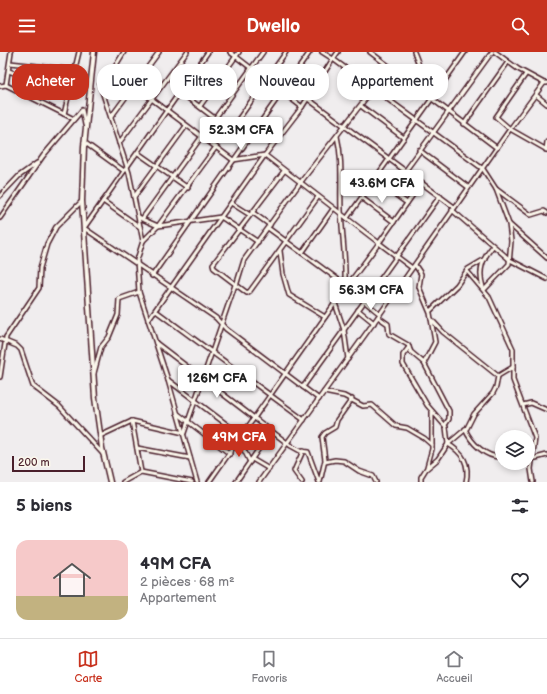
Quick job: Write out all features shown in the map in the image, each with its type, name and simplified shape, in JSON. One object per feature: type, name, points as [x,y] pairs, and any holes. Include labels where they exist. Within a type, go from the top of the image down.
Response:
[{"type":"main road","points":[[94,52],[84,142],[82,201],[100,436],[110,482]]},
{"type":"street","points":[[6,85],[11,52]]},
{"type":"street","points":[[76,64],[79,52]]},
{"type":"street","points":[[117,64],[124,52]]},
{"type":"street","points":[[150,64],[159,52]]},
{"type":"street","points":[[162,86],[187,52]]},
{"type":"street","points":[[200,64],[208,52]]},
{"type":"street","points":[[230,52],[246,64]]},
{"type":"street","points":[[200,106],[239,52]]},
{"type":"street","points":[[254,64],[262,52]]},
{"type":"street","points":[[278,64],[286,52]]},
{"type":"street","points":[[301,64],[310,52]]},
{"type":"street","points":[[322,52],[340,64]]},
{"type":"street","points":[[329,65],[338,52]]},
{"type":"street","points":[[370,52],[386,64]]},
{"type":"street","points":[[414,52],[418,64]]},
{"type":"street","points":[[448,76],[465,52]]},
{"type":"street","points":[[259,482],[374,323],[468,187],[510,129],[546,83],[526,74],[494,52],[432,132],[406,170]]},
{"type":"street","points":[[464,124],[508,62]]},
{"type":"street","points":[[10,63],[19,64]]},
{"type":"street","points":[[526,74],[496,117],[510,129],[547,150],[547,142]]},
{"type":"street","points":[[142,219],[245,76]]},
{"type":"street","points":[[91,84],[97,85]]},
{"type":"street","points":[[0,86],[6,85],[74,119]]},
{"type":"street","points":[[536,95],[547,104]]},
{"type":"street","points":[[64,114],[67,100]]},
{"type":"street","points":[[105,100],[126,168],[129,173],[143,241]]},
{"type":"street","points":[[111,117],[124,100]]},
{"type":"street","points":[[119,143],[151,100]]},
{"type":"street","points":[[153,100],[233,160],[265,156],[347,218],[396,258],[412,268]]},
{"type":"street","points":[[175,100],[84,228],[222,323],[226,329],[319,399]]},
{"type":"street","points":[[191,100],[214,119],[246,142]]},
{"type":"street","points":[[230,131],[252,100]]},
{"type":"street","points":[[152,276],[276,100]]},
{"type":"street","points":[[293,100],[302,107]]},
{"type":"street","points":[[148,320],[156,311],[265,156],[307,100]]},
{"type":"street","points":[[309,100],[346,125],[454,207]]},
{"type":"street","points":[[184,433],[244,260],[300,183],[365,100]]},
{"type":"street","points":[[388,100],[482,169],[496,189],[509,224],[510,260],[506,270],[484,290]]},
{"type":"street","points":[[347,218],[431,100],[497,148]]},
{"type":"street","points":[[361,106],[404,138]]},
{"type":"street","points":[[0,218],[38,162],[82,110],[86,129]]},
{"type":"street","points":[[134,197],[186,126]]},
{"type":"street","points":[[337,136],[341,156],[341,214],[346,264],[346,285]]},
{"type":"street","points":[[84,142],[124,171]]},
{"type":"street","points":[[197,482],[168,380],[139,292],[137,265],[138,255],[143,241],[158,226],[188,188],[216,147]]},
{"type":"street","points":[[420,150],[468,187]]},
{"type":"street","points":[[138,153],[188,188]]},
{"type":"street","points":[[0,196],[20,176],[38,162]]},
{"type":"street","points":[[284,171],[213,264],[214,268],[236,285],[249,293],[318,197]]},
{"type":"street","points":[[375,180],[407,203]]},
{"type":"street","points":[[209,482],[271,396],[346,285],[379,243],[422,182]]},
{"type":"street","points":[[496,189],[531,215],[544,211],[547,212]]},
{"type":"street","points":[[303,387],[440,196]]},
{"type":"street","points":[[362,198],[394,222]]},
{"type":"street","points":[[0,377],[5,341],[9,331],[39,288],[41,263],[52,234],[56,226],[82,201]]},
{"type":"street","points":[[103,201],[140,227]]},
{"type":"street","points":[[231,203],[269,226],[286,242],[346,285],[365,301],[388,324],[389,334],[409,347],[411,352],[424,363],[449,411],[449,419],[445,425]]},
{"type":"street","points":[[302,254],[334,209]]},
{"type":"street","points":[[452,210],[510,260],[547,279]]},
{"type":"street","points":[[139,217],[158,226],[221,217],[258,242]]},
{"type":"street","points":[[509,224],[547,258]]},
{"type":"street","points":[[484,290],[480,279],[480,270],[493,246]]},
{"type":"street","points":[[280,251],[283,274],[289,295],[325,317]]},
{"type":"street","points":[[430,311],[457,285],[472,265],[485,259]]},
{"type":"street","points":[[415,265],[420,270],[421,282],[419,287],[430,311],[434,344],[424,363]]},
{"type":"street","points":[[467,271],[490,297],[512,349],[513,380],[532,430]]},
{"type":"street","points":[[94,373],[101,347],[109,337],[118,315],[119,299],[139,292]]},
{"type":"street","points":[[335,303],[344,330],[348,359]]},
{"type":"street","points":[[358,310],[374,323]]},
{"type":"street","points":[[156,311],[304,420]]},
{"type":"street","points":[[431,319],[443,332],[498,376]]},
{"type":"street","points":[[0,340],[17,346],[21,350],[33,386],[59,406],[103,454],[110,482]]},
{"type":"street","points":[[156,343],[271,432],[297,450],[310,454],[320,482]]},
{"type":"street","points":[[409,347],[403,355],[403,364],[417,391],[432,412],[445,425],[448,444],[461,454],[464,459],[468,470],[466,482]]},
{"type":"street","points":[[426,469],[438,459],[448,444],[471,422],[476,412],[493,393],[498,376],[513,367]]},
{"type":"street","points":[[168,380],[242,436]]},
{"type":"street","points":[[324,392],[352,399],[363,406],[372,405],[396,426],[407,428],[424,438],[432,445]]},
{"type":"street","points":[[320,482],[325,462],[322,437],[325,433],[335,427],[337,420],[352,399]]},
{"type":"street","points":[[523,405],[531,403],[547,410]]},
{"type":"street","points":[[421,482],[421,477],[426,469],[432,445],[432,412]]},
{"type":"street","points":[[177,413],[230,454]]},
{"type":"street","points":[[132,421],[141,472]]},
{"type":"street","points":[[100,436],[132,421],[184,433]]},
{"type":"street","points":[[465,429],[478,448],[495,456]]},
{"type":"street","points":[[236,482],[271,432]]},
{"type":"street","points":[[236,444],[243,448],[251,460],[269,469]]},
{"type":"street","points":[[137,448],[190,458]]},
{"type":"street","points":[[302,482],[294,471],[303,452]]},
{"type":"street","points":[[535,459],[547,455]]},
{"type":"street","points":[[325,462],[335,460],[344,461],[359,471],[373,476],[376,482]]},
{"type":"street","points":[[531,470],[533,482]]},
{"type":"street","points":[[123,482],[141,472],[192,482]]}]
